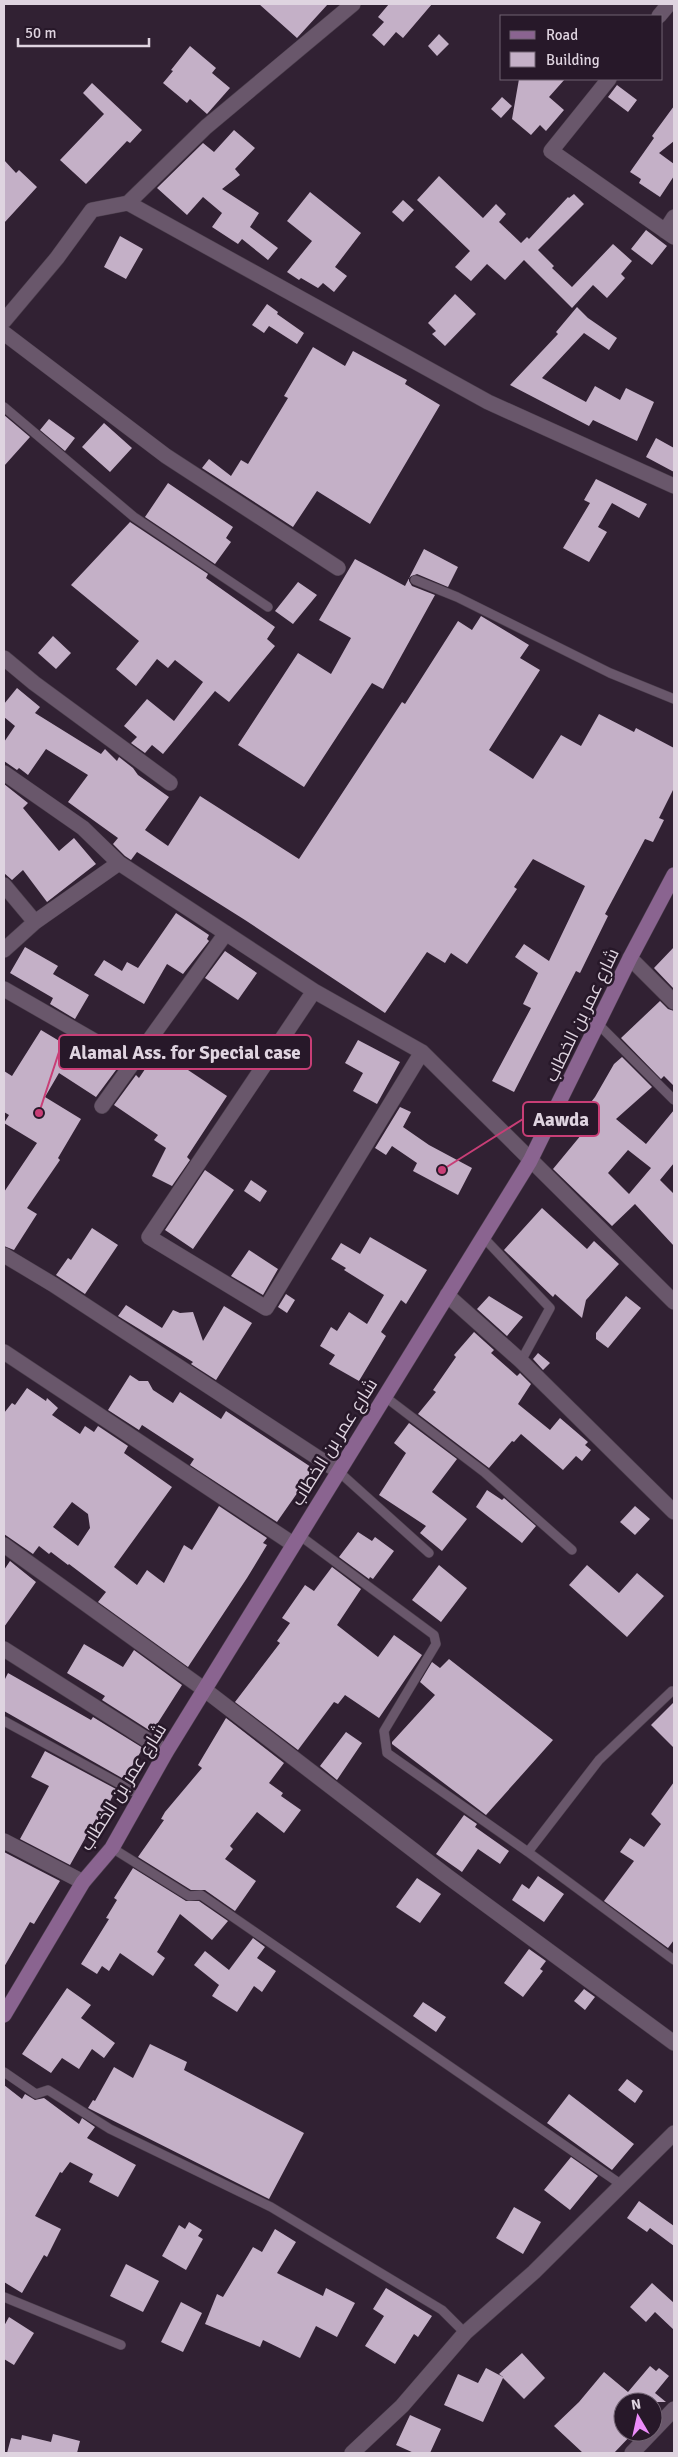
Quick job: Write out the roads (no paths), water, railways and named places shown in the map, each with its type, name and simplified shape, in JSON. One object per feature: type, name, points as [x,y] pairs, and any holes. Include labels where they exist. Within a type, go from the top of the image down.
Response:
[{"type":"main road","name":"شارع عمر بن الخطاب","points":[[4,2015],[83,1882],[112,1848],[166,1752],[530,1161],[630,958],[674,875]]},
{"type":"street","points":[[4,322],[57,258],[92,210],[128,203],[206,127],[353,4]]},
{"type":"street","points":[[659,15],[668,4]]},
{"type":"street","points":[[607,80],[551,151],[669,234],[674,217]]},
{"type":"street","points":[[128,203],[488,402],[674,486]]},
{"type":"street","points":[[4,333],[166,456],[338,568]]},
{"type":"street","points":[[4,658],[34,683],[170,783]]},
{"type":"street","points":[[4,773],[82,828],[118,863],[314,990],[422,1052],[674,1302]]},
{"type":"street","points":[[4,950],[34,922],[118,863]]},
{"type":"street","points":[[4,885],[34,922]]},
{"type":"street","points":[[102,1106],[226,933]]},
{"type":"street","points":[[630,958],[674,1002]]},
{"type":"street","points":[[4,989],[133,1063]]},
{"type":"street","points":[[314,990],[149,1237],[266,1308],[422,1052]]},
{"type":"street","points":[[4,1255],[54,1285],[338,1471]]},
{"type":"street","points":[[447,1295],[521,1362],[674,1512]]},
{"type":"street","points":[[4,1352],[296,1539]]},
{"type":"street","points":[[4,1545],[205,1690],[447,1876],[674,2043]]},
{"type":"street","points":[[4,1649],[166,1752]]},
{"type":"street","points":[[4,1841],[83,1882]]},
{"type":"street","points":[[352,2453],[402,2406],[465,2333],[534,2272],[674,2133]]},
{"type":"street","points":[[663,2421],[674,2409]]},
{"type":"street","points":[[632,2453],[643,2442]]},
{"type":"lane","points":[[4,407],[134,517],[268,607]]},
{"type":"lane","points":[[415,580],[457,597],[610,673],[674,699]]},
{"type":"lane","points":[[598,1025],[674,1100]]},
{"type":"lane","points":[[483,1237],[550,1308],[521,1362]]},
{"type":"lane","points":[[384,1396],[484,1472],[572,1550]]},
{"type":"lane","points":[[338,1471],[428,1553]]},
{"type":"lane","points":[[296,1539],[434,1635],[436,1644],[384,1731],[387,1753],[528,1852],[674,1960]]},
{"type":"lane","points":[[528,1852],[599,1760],[672,1691]]},
{"type":"lane","points":[[4,1722],[142,1796]]},
{"type":"lane","points":[[112,1848],[189,1896],[201,1895],[622,2185]]},
{"type":"lane","points":[[4,2072],[36,2094],[48,2090],[110,2129],[271,2207],[442,2310],[465,2333]]},
{"type":"lane","points":[[4,2297],[121,2345]]},
{"type":"place","name":"Alamal Ass. for Special case","points":[[39,1113]]},
{"type":"place","name":"Aawda","points":[[442,1170]]}]
